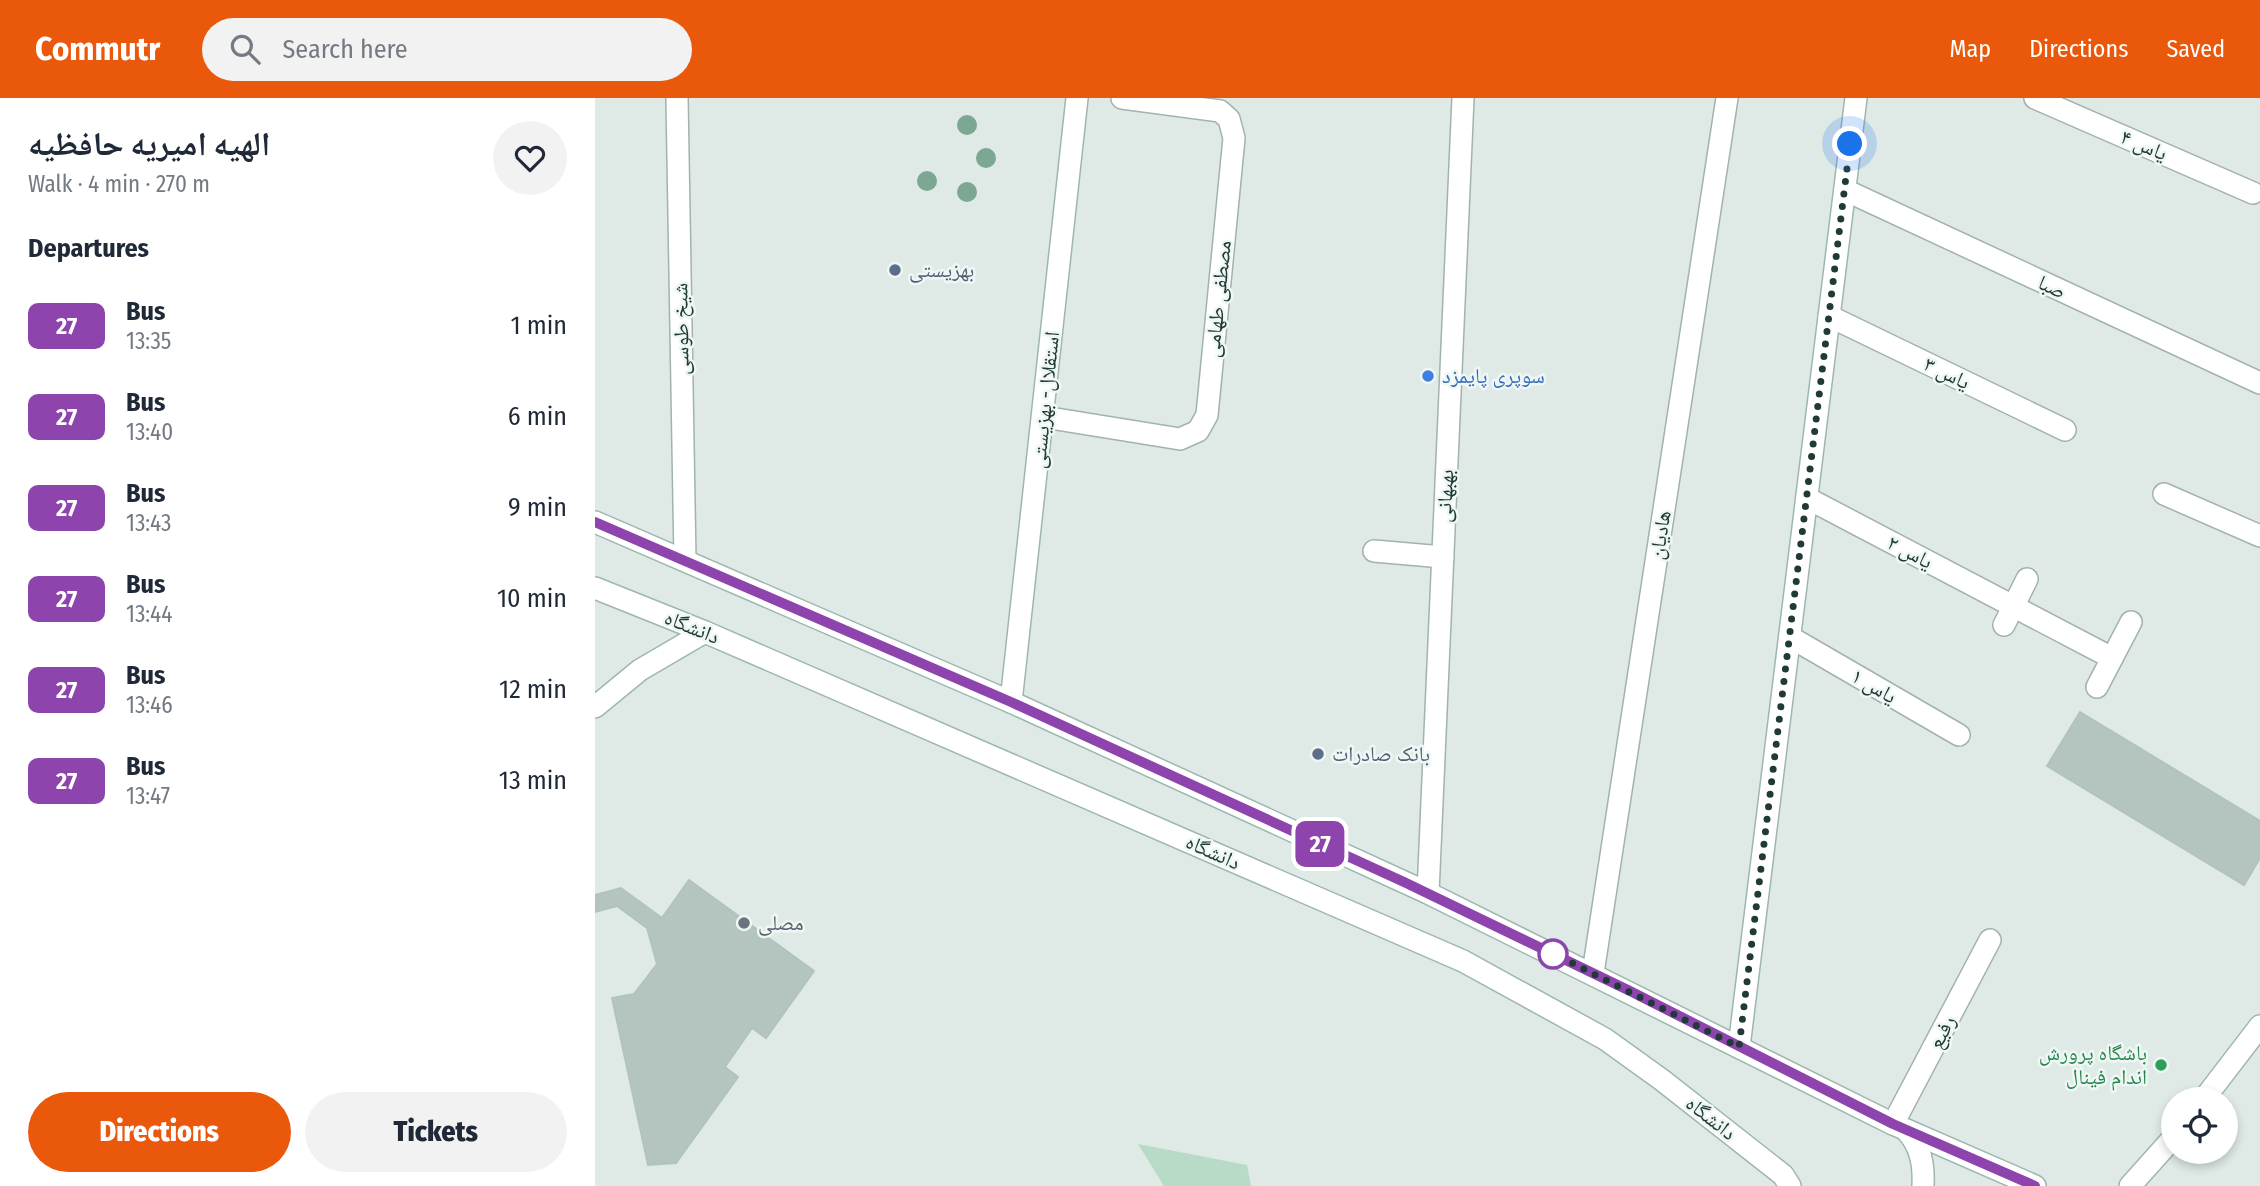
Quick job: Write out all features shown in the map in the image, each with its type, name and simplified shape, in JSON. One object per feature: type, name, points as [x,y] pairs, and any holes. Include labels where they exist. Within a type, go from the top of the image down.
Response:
[{"type":"street","name":"شیخ طوسی","points":[[677,98],[685,559]]},
{"type":"street","name":"استقلال- بهزیستی","points":[[1011,702],[1077,98]]},
{"type":"street","name":"مصطفی طهامی","points":[[1044,417],[1180,439],[1198,432],[1207,415],[1234,138],[1229,119],[1220,111],[1122,98]]},
{"type":"street","name":"بهبهانی","points":[[1428,893],[1463,98]]},
{"type":"street","name":"هادیان","points":[[1593,973],[1727,98]]},
{"type":"street","points":[[1739,1047],[1856,98]]},
{"type":"street","name":"یاس ۴","points":[[2035,98],[2253,193]]},
{"type":"street","name":"صبا","points":[[1845,190],[2260,383]]},
{"type":"street","name":"یاس ۳","points":[[1829,316],[2065,430]]},
{"type":"street","points":[[2164,494],[2260,536]]},
{"type":"street","name":"یاس ۲","points":[[1807,498],[2008,616],[2112,658]]},
{"type":"street","points":[[595,522],[1011,702],[1428,893],[1899,1127],[2035,1186]]},
{"type":"street","points":[[1374,551],[1443,557]]},
{"type":"street","points":[[2008,616],[2028,579]]},
{"type":"street","name":"دانشگاه","points":[[595,589],[705,632],[1463,961],[1605,1039],[1662,1080],[1790,1182]]},
{"type":"street","points":[[2097,687],[2131,622]]},
{"type":"street","points":[[595,706],[640,670],[705,632]]},
{"type":"street","name":"یاس ۱","points":[[1790,637],[1959,735]]},
{"type":"street","name":"رفیع","points":[[1899,1127],[1990,940]]},
{"type":"street","points":[[2213,1087],[2260,1027]]},
{"type":"street","points":[[1899,1127],[1916,1141],[1924,1168],[1923,1186]]},
{"type":"street","points":[[2130,1186],[2161,1151]]},
{"type":"green space","points":[[1138,1144],[1247,1165],[1251,1186],[1164,1186]]},
{"type":"building","points":[[2080,712],[2260,821],[2260,858],[2244,885],[2047,766]]},
{"type":"building","points":[[689,880],[814,971],[766,1038],[752,1028],[725,1067],[738,1077],[676,1163],[648,1165],[612,998],[634,994],[657,964],[647,928],[617,906],[595,912],[595,895],[621,888],[662,918]]},
{"type":"bus line","name":"27","points":[[595,522],[1011,702],[1404,882],[1630,991],[1893,1124],[2035,1186]]},
{"type":"place","name":"بهزیستی","points":[[895,270]]},
{"type":"place","name":"سوپری پایمزد","points":[[1428,376]]},
{"type":"place","name":"بانک صادرات","points":[[1318,754]]},
{"type":"place","name":"مصلی","points":[[744,923]]},
{"type":"place","name":"باشگاه پرورش اندام فینال","points":[[2161,1065]]},
{"type":"route","points":[[1553,954],[1546,950],[1739,1047],[1850,144]]}]
